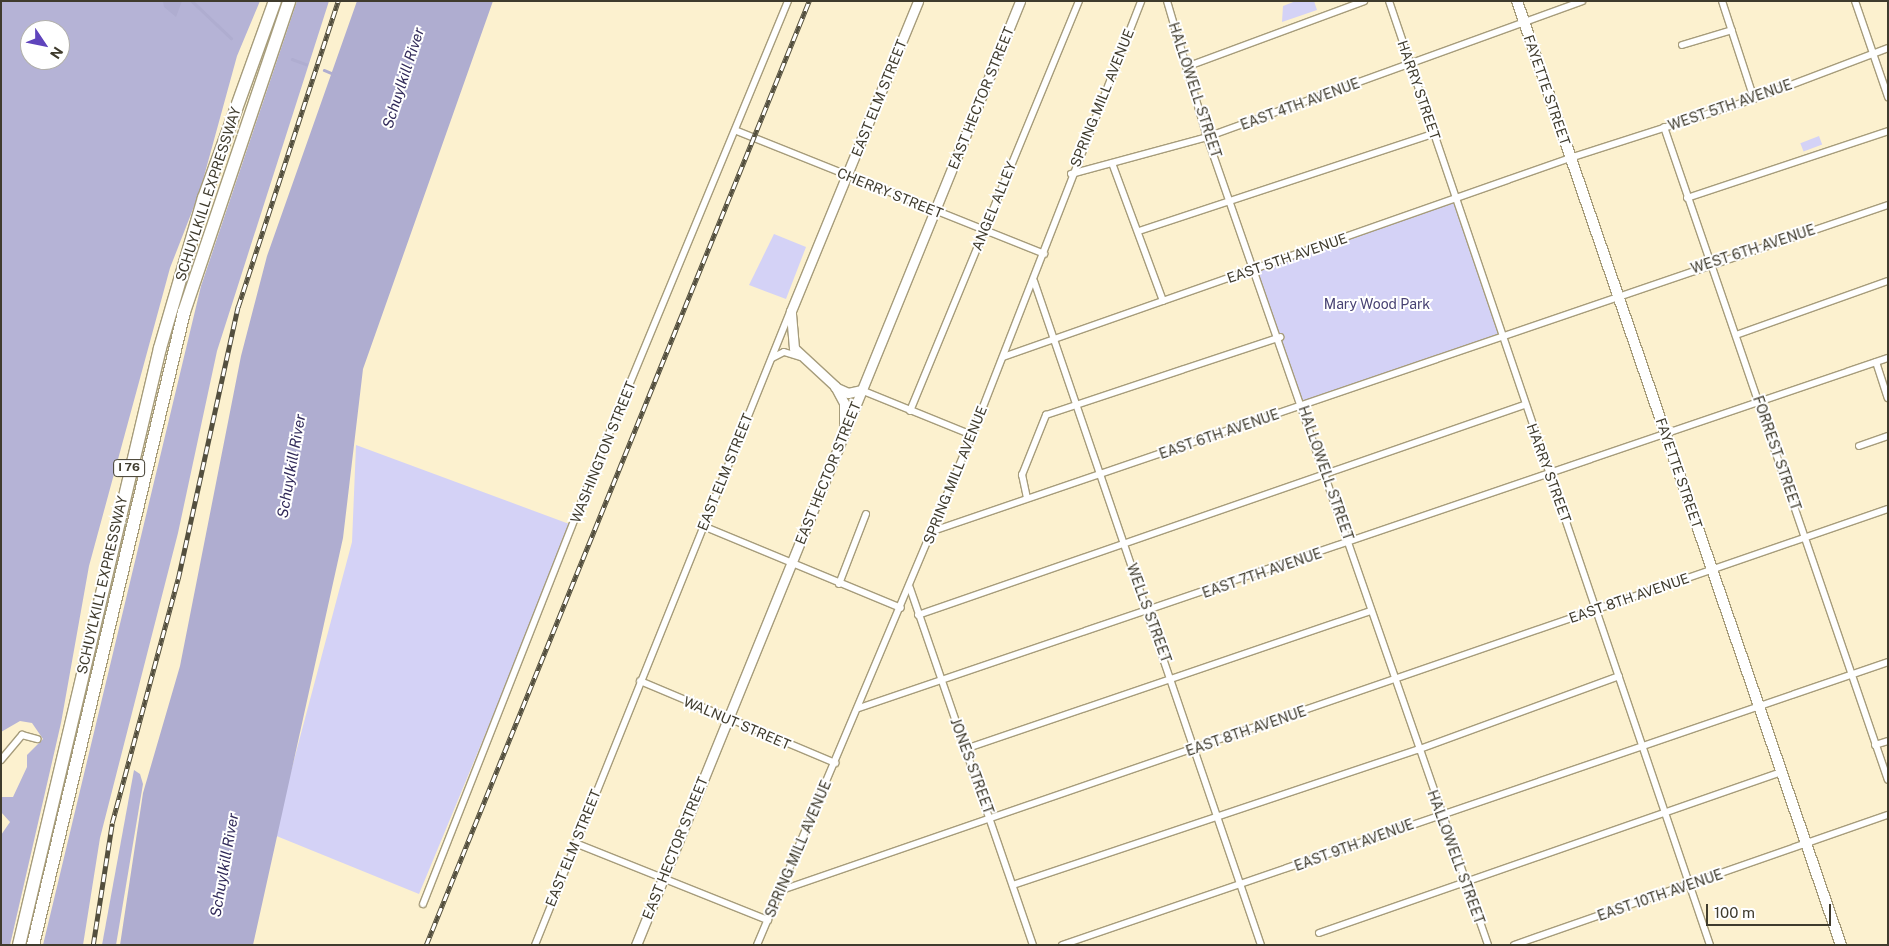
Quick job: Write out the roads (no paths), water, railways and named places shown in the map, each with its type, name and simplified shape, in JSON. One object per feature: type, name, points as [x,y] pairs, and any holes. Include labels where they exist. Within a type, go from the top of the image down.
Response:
[{"type":"highway","name":"SCHUYLKILL EXPRESSWAY","points":[[18,945],[160,348],[204,198],[274,1]]},
{"type":"highway","name":"SCHUYLKILL EXPRESSWAY","points":[[33,945],[184,312],[289,1]]},
{"type":"main road","name":"EAST ELM STREET","points":[[791,311],[918,1]]},
{"type":"main road","name":"EAST HECTOR STREET","points":[[636,945],[1020,1]]},
{"type":"main road","name":"FAYETTE STREET","points":[[1517,1],[1665,435],[1760,706],[1840,945]]},
{"type":"main road","points":[[791,311],[790,331],[800,357],[835,386],[848,393],[861,390]]},
{"type":"main road","points":[[835,386],[845,412],[839,447]]},
{"type":"street","name":"WASHINGTON STREET","points":[[423,904],[594,470],[737,131],[788,1]]},
{"type":"street","name":"ANGEL ALLEY","points":[[910,411],[1079,1]]},
{"type":"street","name":"SPRING MILL AVENUE","points":[[758,945],[779,891],[910,588],[1034,281],[1071,174],[1141,1]]},
{"type":"street","name":"HALLOWELL STREET","points":[[1167,1],[1208,137],[1232,199],[1280,337],[1417,750],[1488,945]]},
{"type":"street","points":[[1186,67],[1364,1]]},
{"type":"street","name":"HARRY STREET","points":[[1389,1],[1435,133],[1524,405],[1598,609],[1640,745],[1710,945]]},
{"type":"street","name":"EAST 4TH AVENUE","points":[[1071,174],[1208,137],[1582,1]]},
{"type":"street","points":[[1722,1],[1754,99]]},
{"type":"street","points":[[1855,1],[1888,98]]},
{"type":"street","points":[[1682,45],[1732,30]]},
{"type":"street","name":"WEST 5TH AVENUE","points":[[1570,158],[1754,99],[1888,48]]},
{"type":"street","name":"FORREST STREET","points":[[1664,127],[1806,538],[1850,674],[1888,780]]},
{"type":"street","name":"CHERRY STREET","points":[[737,131],[1044,254]]},
{"type":"street","points":[[1688,198],[1888,131]]},
{"type":"street","points":[[1139,231],[1435,133]]},
{"type":"street","name":"EAST 5TH AVENUE","points":[[1003,357],[1457,200],[1570,158]]},
{"type":"street","points":[[1112,163],[1139,231],[1163,301]]},
{"type":"street","name":"WEST 6TH AVENUE","points":[[1619,296],[1710,262],[1888,204]]},
{"type":"street","name":"WELLS STREET","points":[[1034,281],[1054,338],[1072,404],[1101,475],[1147,612],[1172,676],[1194,749],[1219,814],[1240,885],[1261,945]]},
{"type":"street","points":[[1736,335],[1888,281]]},
{"type":"street","name":"EAST 6TH AVENUE","points":[[933,531],[1303,406],[1619,296]]},
{"type":"street","name":"EAST ELM STREET","points":[[535,945],[791,311]]},
{"type":"street","points":[[1027,498],[1022,475],[1046,415],[1072,404],[1280,337]]},
{"type":"street","points":[[768,366],[779,352],[800,357]]},
{"type":"street","name":"EAST 7TH AVENUE","points":[[859,708],[1147,612],[1888,358]]},
{"type":"street","points":[[1876,362],[1888,398]]},
{"type":"street","points":[[861,390],[972,435]]},
{"type":"street","points":[[918,615],[1124,542],[1524,405]]},
{"type":"street","points":[[1859,446],[1888,436]]},
{"type":"street","name":"EAST 8TH AVENUE","points":[[779,891],[1888,509]]},
{"type":"street","points":[[839,584],[866,514]]},
{"type":"street","points":[[703,526],[790,565],[901,608]]},
{"type":"street","name":"JONES STREET","points":[[910,588],[964,749],[992,817],[1033,945]]},
{"type":"street","points":[[964,749],[1172,676],[1370,611]]},
{"type":"street","name":"EAST 9TH AVENUE","points":[[1062,945],[1240,885],[1640,745],[1888,662]]},
{"type":"street","points":[[1013,884],[1219,814],[1417,750],[1618,676]]},
{"type":"street","name":"WALNUT STREET","points":[[640,681],[835,764]]},
{"type":"street","points":[[1,760],[22,735],[37,739]]},
{"type":"street","points":[[1875,745],[1888,741]]},
{"type":"street","points":[[1318,933],[1465,885],[1782,772]]},
{"type":"street","name":"EAST 10TH AVENUE","points":[[1514,945],[1690,885],[1888,814]]},
{"type":"street","points":[[575,843],[663,880],[768,920]]},
{"type":"water","points":[[163,1],[182,1],[176,17],[164,7]]},
{"type":"water","name":"Schuylkill River","points":[[357,1],[493,1],[363,369],[343,538],[253,945],[120,945],[143,793],[180,666],[241,356],[267,256]]},
{"type":"waterway","points":[[192,1],[231,38]]},
{"type":"waterway","points":[[292,59],[306,64]]},
{"type":"waterway","points":[[324,70],[334,74]]},
{"type":"railway","points":[[93,945],[112,823],[178,579],[238,307],[338,1]]},
{"type":"railway","points":[[426,945],[809,1]]},
{"type":"park label","name":"Mary Wood Park","points":[[1377,304]]}]
